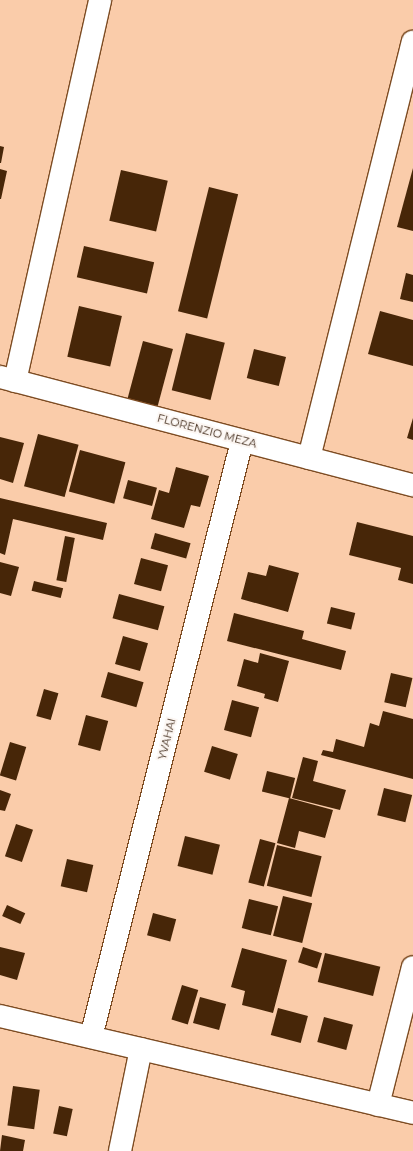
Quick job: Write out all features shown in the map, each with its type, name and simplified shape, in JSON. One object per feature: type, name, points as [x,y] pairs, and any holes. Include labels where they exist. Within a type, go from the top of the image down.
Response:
[{"type":"street","points":[[8,379],[100,0]]},
{"type":"street","points":[[309,458],[413,42]]},
{"type":"street","name":"FLORENZIO MEZA","points":[[8,379],[413,485]]},
{"type":"street","name":"YVAHAI","points":[[91,1037],[242,441]]},
{"type":"street","points":[[378,1105],[413,967]]},
{"type":"street","points":[[0,1016],[413,1113]]},
{"type":"street","points":[[120,1151],[141,1049]]},
{"type":"building","points":[[0,146],[4,147],[1,163],[0,163]]},
{"type":"building","points":[[413,168],[413,231],[397,227]]},
{"type":"building","points":[[0,169],[7,171],[1,199],[0,199]]},
{"type":"building","points":[[121,170],[168,181],[156,231],[109,221]]},
{"type":"building","points":[[209,187],[238,194],[207,318],[178,311]]},
{"type":"building","points":[[84,246],[154,262],[147,293],[77,277]]},
{"type":"building","points":[[406,273],[413,275],[413,302],[400,299]]},
{"type":"building","points":[[79,306],[122,316],[110,367],[67,357]]},
{"type":"building","points":[[380,311],[413,320],[413,366],[368,354]]},
{"type":"building","points":[[186,333],[225,343],[211,400],[172,390]]},
{"type":"building","points":[[143,341],[173,349],[157,410],[127,402]]},
{"type":"building","points":[[254,349],[286,357],[279,386],[247,378]]},
{"type":"building","points":[[413,418],[413,440],[407,438]]},
{"type":"building","points":[[38,434],[79,445],[65,497],[24,486]]},
{"type":"building","points":[[0,437],[24,443],[13,483],[0,479]]},
{"type":"building","points":[[80,450],[125,462],[114,504],[69,492]]},
{"type":"building","points":[[176,467],[209,476],[200,507],[191,505],[184,528],[151,519],[159,490],[169,493]]},
{"type":"building","points":[[128,480],[157,488],[152,506],[123,498]]},
{"type":"building","points":[[0,498],[107,523],[103,540],[13,519],[5,555],[0,553]]},
{"type":"building","points":[[357,522],[413,536],[413,584],[398,580],[401,568],[349,555]]},
{"type":"building","points":[[155,533],[191,543],[186,559],[151,548]]},
{"type":"building","points":[[65,536],[75,538],[66,582],[56,580]]},
{"type":"building","points":[[141,558],[168,565],[161,591],[134,584]]},
{"type":"building","points":[[0,562],[19,567],[11,596],[0,593]]},
{"type":"building","points":[[269,565],[299,573],[288,612],[241,599],[248,572],[266,576]]},
{"type":"building","points":[[34,581],[63,588],[61,598],[32,591]]},
{"type":"building","points":[[119,594],[164,606],[158,630],[113,618]]},
{"type":"building","points":[[331,607],[355,613],[351,630],[327,623]]},
{"type":"building","points":[[234,613],[304,631],[302,639],[346,651],[341,670],[227,641]]},
{"type":"building","points":[[123,636],[148,643],[140,671],[115,664]]},
{"type":"building","points":[[260,653],[289,661],[278,702],[264,698],[265,694],[237,686],[244,659],[258,663]]},
{"type":"building","points":[[108,672],[144,682],[136,707],[101,697]]},
{"type":"building","points":[[391,673],[412,678],[406,707],[384,702]]},
{"type":"building","points":[[44,689],[58,693],[51,720],[36,716]]},
{"type":"building","points":[[232,700],[259,707],[251,737],[224,730]]},
{"type":"building","points":[[383,711],[413,719],[413,779],[321,755],[323,750],[333,752],[336,739],[364,747],[370,723],[379,726]]},
{"type":"building","points":[[86,715],[108,721],[100,751],[78,745]]},
{"type":"building","points":[[10,742],[26,747],[16,780],[0,776]]},
{"type":"building","points":[[212,746],[238,754],[230,780],[204,772]]},
{"type":"building","points":[[303,757],[318,761],[313,781],[346,790],[340,810],[292,798]]},
{"type":"building","points":[[267,771],[295,778],[290,798],[262,791]]},
{"type":"building","points":[[384,788],[412,795],[405,822],[377,815]]},
{"type":"building","points":[[0,790],[11,794],[5,811],[0,810]]},
{"type":"building","points":[[289,798],[333,810],[325,838],[299,831],[295,848],[277,843]]},
{"type":"building","points":[[16,824],[33,830],[22,862],[5,856]]},
{"type":"building","points":[[185,836],[220,845],[212,875],[178,866]]},
{"type":"building","points":[[260,839],[275,843],[264,887],[248,882]]},
{"type":"building","points":[[277,845],[322,856],[311,897],[267,886]]},
{"type":"building","points":[[67,859],[93,865],[87,892],[61,886]]},
{"type":"building","points":[[283,896],[312,903],[302,943],[273,936]]},
{"type":"building","points":[[249,899],[278,906],[271,935],[242,928]]},
{"type":"building","points":[[7,905],[25,913],[20,924],[2,916]]},
{"type":"building","points":[[153,913],[176,919],[170,941],[147,935]]},
{"type":"building","points":[[0,947],[25,953],[17,980],[0,975]]},
{"type":"building","points":[[303,947],[322,953],[317,968],[298,962]]},
{"type":"building","points":[[242,948],[287,960],[273,1013],[242,1005],[245,991],[231,987]]},
{"type":"building","points":[[325,953],[380,967],[373,996],[318,982]]},
{"type":"building","points":[[182,985],[198,990],[188,1024],[171,1019]]},
{"type":"building","points":[[200,997],[226,1004],[219,1030],[193,1023]]},
{"type":"building","points":[[278,1008],[308,1016],[301,1043],[271,1035]]},
{"type":"building","points":[[324,1017],[353,1025],[346,1050],[317,1042]]},
{"type":"building","points":[[13,1086],[40,1090],[34,1129],[7,1126]]},
{"type":"building","points":[[59,1106],[73,1109],[67,1136],[53,1133]]},
{"type":"building","points":[[2,1135],[25,1140],[23,1151],[0,1151]]}]
